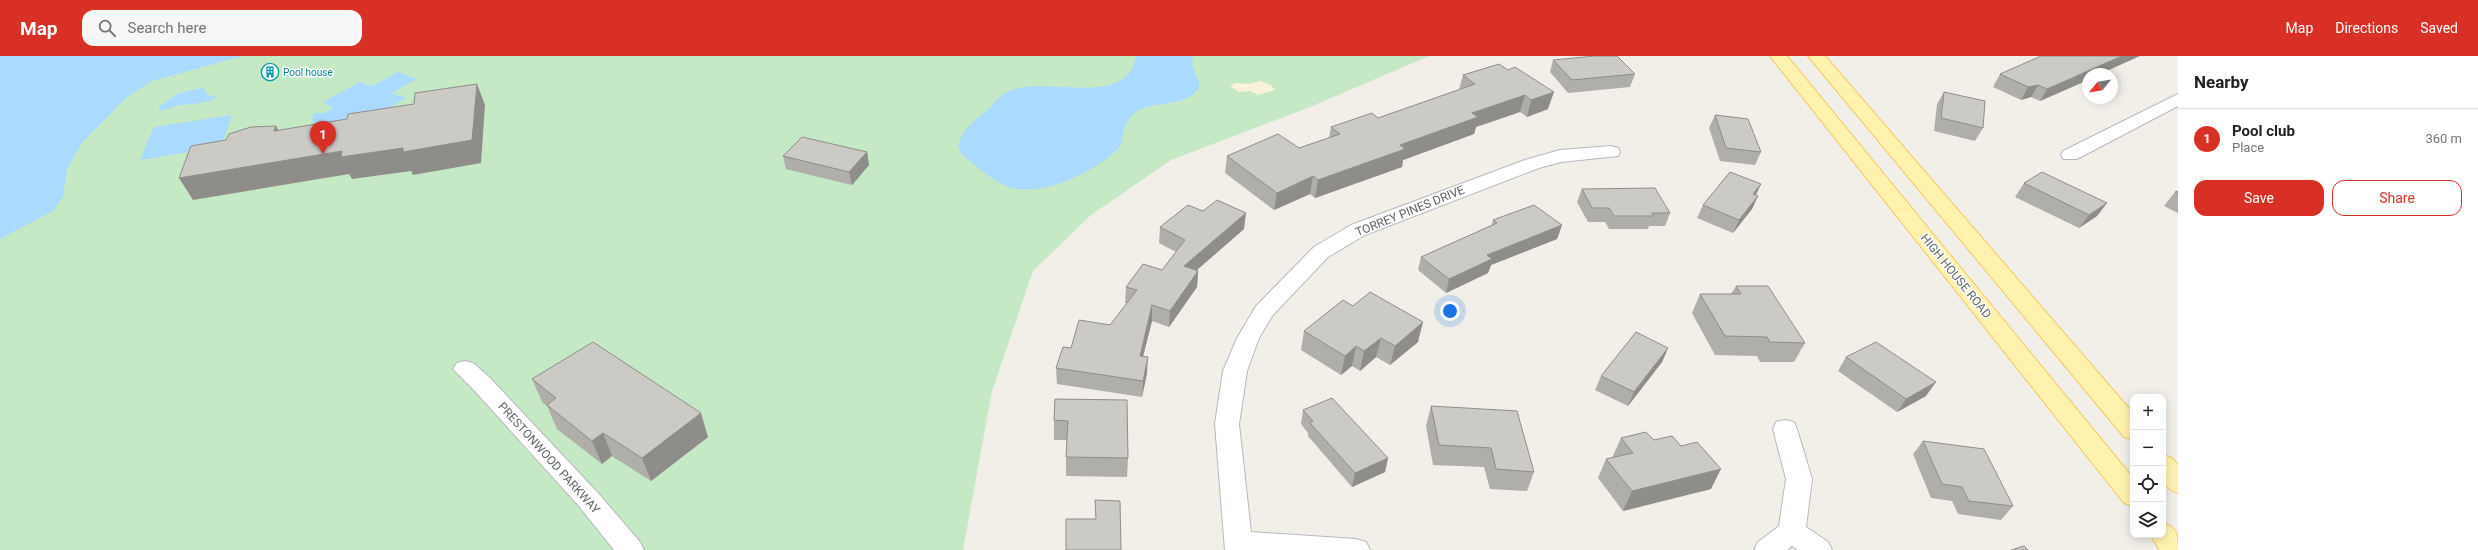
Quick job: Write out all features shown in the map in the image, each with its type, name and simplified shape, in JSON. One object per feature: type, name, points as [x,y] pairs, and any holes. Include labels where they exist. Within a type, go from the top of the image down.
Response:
[{"type":"main road","name":"HIGH HOUSE ROAD","points":[[1778,56],[2130,492]]},
{"type":"main road","points":[[1816,56],[2130,426]]},
{"type":"main road","points":[[2164,466],[2178,483]]},
{"type":"main road","points":[[2166,538],[2176,550]]},
{"type":"street","points":[[2070,155],[2178,99]]},
{"type":"street","name":"TORREY PINES DRIVE","points":[[1238,546],[1227,424],[1235,371],[1248,338],[1264,311],[1294,278],[1321,252],[1358,230],[1532,164],[1560,156],[1611,152]]},
{"type":"street","name":"PRESTONWOOD PARKWAY","points":[[465,369],[588,499],[630,550]]},
{"type":"street","points":[[1768,550],[1792,531],[1799,479],[1785,429]]},
{"type":"street","points":[[1792,531],[1818,550]]},
{"type":"street","points":[[1238,546],[1356,550]]},
{"type":"green space","points":[[0,56],[1429,56],[1310,107],[1171,160],[1091,215],[1033,271],[992,391],[963,550],[0,550]]},
{"type":"sand","points":[[1260,81],[1271,85],[1275,90],[1258,95],[1250,91],[1239,92],[1230,86],[1235,83],[1249,84]]},
{"type":"water","points":[[0,56],[243,56],[152,81],[127,97],[82,143],[67,169],[63,197],[53,211],[0,239]]},
{"type":"water","points":[[1136,56],[1193,56],[1192,64],[1200,86],[1194,94],[1186,99],[1146,107],[1137,111],[1130,117],[1126,124],[1120,147],[1110,156],[1082,174],[1050,186],[1033,189],[1018,189],[1004,185],[993,179],[960,152],[958,145],[965,131],[1005,93],[1024,87],[1101,87],[1117,82],[1129,72]]},
{"type":"water","points":[[398,72],[417,79],[392,93],[406,98],[370,119],[315,125],[312,120],[314,113],[324,113],[333,108],[323,102],[360,82],[372,86]]},
{"type":"water","points":[[203,88],[208,95],[217,97],[204,102],[178,105],[162,111],[159,109],[159,106],[179,93]]},
{"type":"water","points":[[232,115],[221,147],[140,160],[154,127]]},
{"type":"building","points":[[1595,56],[1617,56],[1635,74],[1572,80],[1553,60]]},
{"type":"building","points":[[2041,56],[2122,56],[2095,68],[2082,68],[2082,74],[2047,89],[2038,85],[2028,87],[2000,74]]},
{"type":"building","points":[[1499,64],[1508,70],[1515,67],[1554,92],[1531,100],[1525,95],[1472,113],[1478,117],[1400,145],[1405,149],[1318,180],[1313,176],[1277,193],[1227,156],[1278,134],[1299,148],[1340,134],[1331,127],[1372,113],[1378,118],[1475,84],[1463,75]]},
{"type":"building","points":[[477,84],[472,140],[403,152],[403,148],[341,157],[342,151],[179,178],[191,146],[226,140],[229,134],[251,127],[276,126],[274,131],[347,119],[348,114],[414,104],[415,93]]},
{"type":"building","points":[[1944,92],[1985,101],[1983,128],[1941,118]]},
{"type":"building","points":[[1715,115],[1748,119],[1761,152],[1726,148]]},
{"type":"building","points":[[802,137],[867,152],[849,172],[783,156]]},
{"type":"building","points":[[1730,172],[1761,184],[1753,194],[1758,196],[1739,220],[1703,205]]},
{"type":"building","points":[[2042,172],[2107,203],[2089,215],[2024,183]]},
{"type":"building","points":[[1655,188],[1670,213],[1652,213],[1653,216],[1614,216],[1609,208],[1592,208],[1582,189]]},
{"type":"building","points":[[1217,200],[1246,213],[1184,266],[1198,271],[1170,311],[1152,305],[1140,356],[1148,357],[1143,381],[1056,368],[1063,347],[1071,348],[1079,320],[1110,325],[1137,290],[1126,287],[1143,264],[1162,270],[1185,240],[1160,227],[1188,205],[1203,211]]},
{"type":"building","points":[[1534,205],[1562,225],[1487,255],[1492,259],[1449,279],[1421,257],[1497,223],[1493,220]]},
{"type":"building","points":[[1736,286],[1768,286],[1805,343],[1770,342],[1767,337],[1725,336],[1700,294],[1741,294]]},
{"type":"building","points":[[1370,292],[1423,322],[1395,346],[1381,338],[1364,351],[1356,346],[1345,356],[1304,331],[1343,300],[1353,306]]},
{"type":"building","points":[[1636,332],[1668,348],[1634,392],[1601,376]]},
{"type":"building","points":[[593,342],[701,413],[642,458],[603,433],[592,441],[547,405],[556,398],[532,379]]},
{"type":"building","points":[[1876,342],[1936,382],[1906,399],[1846,357]]},
{"type":"building","points":[[1332,398],[1388,458],[1355,473],[1310,423],[1313,421],[1303,410]]},
{"type":"building","points":[[1055,399],[1127,400],[1128,458],[1066,457],[1068,421],[1054,420]]},
{"type":"building","points":[[1431,406],[1517,411],[1534,472],[1496,469],[1491,448],[1439,445]]},
{"type":"building","points":[[1646,432],[1654,440],[1672,436],[1681,446],[1697,442],[1721,469],[1632,491],[1606,459],[1633,453],[1621,438]]},
{"type":"building","points":[[1923,441],[1984,449],[2013,506],[1969,501],[1962,487],[1942,484]]},
{"type":"building","points":[[1095,500],[1120,501],[1121,550],[1066,550],[1066,519],[1096,519]]},
{"type":"building","points":[[2024,546],[2028,550],[2011,550]]},
{"type":"place","name":"Pool house","points":[[270,72]]},
{"type":"place","name":"Pool club","points":[[323,154]]}]
